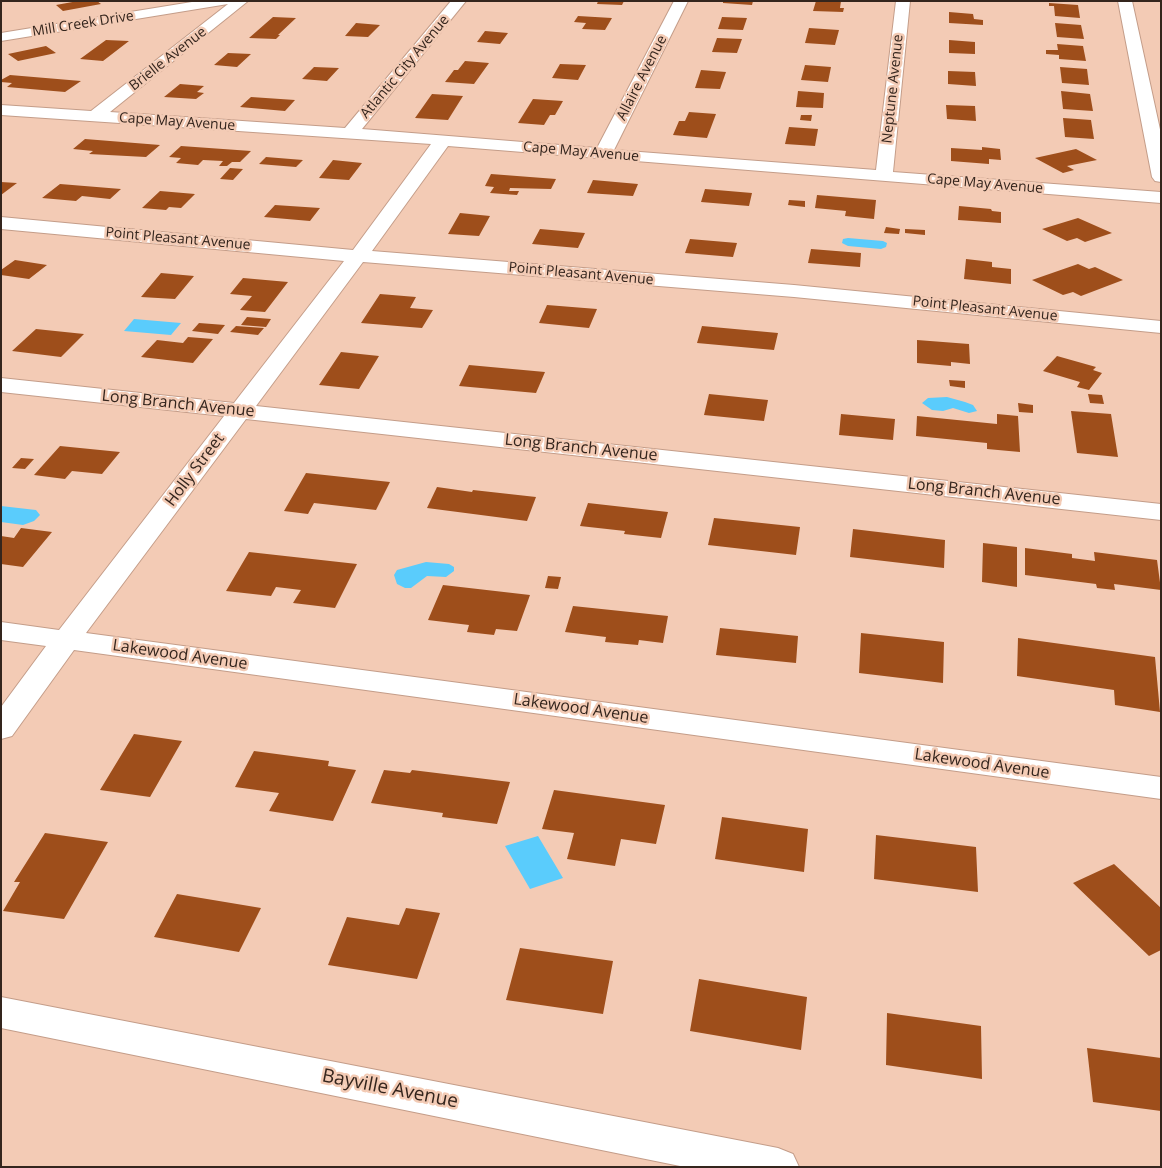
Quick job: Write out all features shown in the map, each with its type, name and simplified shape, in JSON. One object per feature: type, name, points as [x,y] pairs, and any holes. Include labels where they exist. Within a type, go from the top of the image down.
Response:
[{"type":"street","name":"Mill Creek Drive","points":[[1,38],[225,1]]},
{"type":"street","name":"Brielle Avenue","points":[[96,116],[241,1]]},
{"type":"street","name":"Atlantic City Avenue","points":[[350,133],[459,1]]},
{"type":"street","name":"Allaire Avenue","points":[[603,154],[681,1]]},
{"type":"street","name":"Neptune Avenue","points":[[884,176],[903,1]]},
{"type":"street","points":[[1125,1],[1161,175]]},
{"type":"street","name":"Cape May Avenue","points":[[1,110],[443,140],[1161,198]]},
{"type":"street","name":"Holly Street","points":[[1,729],[66,640],[358,256],[443,140]]},
{"type":"street","name":"Point Pleasant Avenue","points":[[1,223],[358,256],[804,292],[1161,327]]},
{"type":"street","name":"Long Branch Avenue","points":[[1,385],[1161,512]]},
{"type":"street","name":"Lakewood Avenue","points":[[1,631],[1161,788]]},
{"type":"street","name":"Bayville Avenue","points":[[1,1012],[778,1167]]},
{"type":"water","points":[[843,239],[887,243],[886,247],[881,249],[848,246],[842,243]]},
{"type":"water","points":[[134,319],[181,323],[171,335],[124,331]]},
{"type":"water","points":[[947,397],[973,405],[977,411],[969,413],[953,408],[943,411],[932,410],[922,403],[928,398]]},
{"type":"water","points":[[1,506],[36,510],[40,515],[34,521],[23,525],[1,522]]},
{"type":"water","points":[[426,562],[449,564],[454,567],[454,571],[446,577],[427,576],[411,588],[405,588],[397,584],[394,575],[397,570]]},
{"type":"water","points":[[538,836],[563,878],[530,889],[505,846]]},
{"type":"building","points":[[78,1],[97,1],[101,4],[63,11],[56,5]]},
{"type":"building","points":[[598,1],[624,1],[622,5],[597,4]]},
{"type":"building","points":[[723,1],[753,1],[752,5],[723,3]]},
{"type":"building","points":[[816,1],[841,1],[840,8],[844,8],[843,12],[813,11]]},
{"type":"building","points":[[1049,3],[1078,5],[1080,18],[1055,16],[1054,6],[1049,6]]},
{"type":"building","points":[[949,12],[973,14],[974,19],[983,20],[983,25],[949,23]]},
{"type":"building","points":[[578,16],[612,18],[605,30],[582,29],[586,23],[574,22]]},
{"type":"building","points":[[273,17],[296,18],[276,39],[249,38]]},
{"type":"building","points":[[722,17],[747,18],[743,30],[718,29]]},
{"type":"building","points":[[356,23],[380,25],[368,37],[345,36]]},
{"type":"building","points":[[1055,23],[1081,25],[1084,39],[1057,37]]},
{"type":"building","points":[[809,28],[839,30],[835,45],[805,43]]},
{"type":"building","points":[[485,31],[508,33],[500,44],[477,42]]},
{"type":"building","points":[[717,38],[742,39],[737,53],[712,52]]},
{"type":"building","points":[[106,40],[129,41],[103,61],[80,59]]},
{"type":"building","points":[[949,40],[975,42],[975,54],[949,53]]},
{"type":"building","points":[[1057,44],[1083,46],[1086,61],[1059,59],[1059,55],[1046,54],[1046,50],[1058,50]]},
{"type":"building","points":[[46,46],[56,53],[18,61],[8,54]]},
{"type":"building","points":[[228,53],[251,54],[237,67],[214,65]]},
{"type":"building","points":[[465,61],[489,63],[474,84],[445,82],[454,70],[458,70]]},
{"type":"building","points":[[560,64],[586,65],[578,80],[552,78]]},
{"type":"building","points":[[805,65],[831,67],[828,82],[801,80]]},
{"type":"building","points":[[314,67],[339,68],[327,81],[302,79]]},
{"type":"building","points":[[1060,67],[1087,69],[1089,85],[1062,83]]},
{"type":"building","points":[[701,70],[726,72],[720,89],[695,88]]},
{"type":"building","points":[[948,71],[975,72],[976,86],[948,84]]},
{"type":"building","points":[[10,75],[81,81],[65,92],[7,87],[12,83],[1,82],[1,80]]},
{"type":"building","points":[[180,84],[204,86],[197,92],[204,93],[196,99],[164,97]]},
{"type":"building","points":[[798,91],[824,93],[823,108],[796,107]]},
{"type":"building","points":[[1061,91],[1090,94],[1093,111],[1063,109]]},
{"type":"building","points":[[432,94],[463,96],[448,120],[415,118]]},
{"type":"building","points":[[251,97],[295,100],[285,111],[240,107]]},
{"type":"building","points":[[533,99],[563,101],[555,115],[550,115],[544,125],[518,123]]},
{"type":"building","points":[[946,105],[975,106],[976,121],[947,119]]},
{"type":"building","points":[[689,112],[716,114],[707,138],[673,135],[679,121],[685,121]]},
{"type":"building","points":[[801,115],[812,115],[811,121],[800,120]]},
{"type":"building","points":[[1063,118],[1091,120],[1094,139],[1065,137]]},
{"type":"building","points":[[789,127],[818,129],[815,146],[785,144]]},
{"type":"building","points":[[85,139],[160,145],[146,157],[89,154],[93,151],[73,149]]},
{"type":"building","points":[[181,146],[251,151],[240,162],[232,162],[227,166],[219,166],[223,161],[203,160],[198,165],[176,163],[181,158],[169,157]]},
{"type":"building","points":[[982,147],[1000,149],[1001,160],[989,159],[989,164],[951,161],[951,148],[982,150]]},
{"type":"building","points":[[1076,149],[1097,160],[1067,166],[1074,170],[1063,173],[1035,158]]},
{"type":"building","points":[[266,157],[303,160],[296,167],[259,164]]},
{"type":"building","points":[[333,160],[362,163],[349,180],[319,178]]},
{"type":"building","points":[[230,168],[243,169],[233,180],[220,179]]},
{"type":"building","points":[[491,174],[556,179],[551,189],[510,188],[509,191],[519,191],[517,195],[490,193],[494,187],[485,186]]},
{"type":"building","points":[[593,180],[638,184],[633,196],[587,193]]},
{"type":"building","points":[[1,182],[17,183],[1,195]]},
{"type":"building","points":[[60,184],[121,189],[110,199],[82,196],[76,201],[42,198]]},
{"type":"building","points":[[705,189],[752,193],[749,206],[701,202]]},
{"type":"building","points":[[160,191],[195,194],[181,208],[169,207],[166,210],[142,208]]},
{"type":"building","points":[[817,195],[876,200],[874,219],[845,216],[846,211],[815,208]]},
{"type":"building","points":[[789,200],[805,201],[805,207],[788,205]]},
{"type":"building","points":[[275,205],[320,208],[310,221],[264,217]]},
{"type":"building","points":[[959,206],[991,209],[992,211],[1001,212],[1001,223],[958,220]]},
{"type":"building","points":[[460,213],[490,216],[479,236],[448,234]]},
{"type":"building","points":[[1078,218],[1112,233],[1085,242],[1077,238],[1067,241],[1042,229]]},
{"type":"building","points":[[886,227],[900,229],[899,234],[884,233]]},
{"type":"building","points":[[540,229],[585,233],[578,248],[532,244]]},
{"type":"building","points":[[905,229],[925,230],[925,235],[905,233]]},
{"type":"building","points":[[690,239],[737,243],[733,257],[685,253]]},
{"type":"building","points":[[811,249],[861,253],[860,267],[808,263]]},
{"type":"building","points":[[966,259],[992,262],[992,267],[1011,269],[1011,284],[964,279]]},
{"type":"building","points":[[15,260],[47,265],[29,279],[1,275],[1,270]]},
{"type":"building","points":[[1078,264],[1089,269],[1095,267],[1123,280],[1081,296],[1073,292],[1063,295],[1032,280]]},
{"type":"building","points":[[161,273],[194,276],[175,299],[141,297]]},
{"type":"building","points":[[243,278],[288,282],[265,312],[240,310],[252,296],[230,294]]},
{"type":"building","points":[[380,294],[416,297],[410,308],[433,310],[422,328],[361,323]]},
{"type":"building","points":[[547,305],[597,309],[589,328],[539,323]]},
{"type":"building","points":[[247,317],[271,319],[266,327],[241,325]]},
{"type":"building","points":[[199,323],[225,325],[218,334],[192,331]]},
{"type":"building","points":[[236,326],[264,328],[258,335],[230,332]]},
{"type":"building","points":[[702,326],[778,333],[774,350],[697,343]]},
{"type":"building","points":[[36,329],[84,334],[61,357],[12,351]]},
{"type":"building","points":[[188,337],[213,339],[193,363],[141,357],[157,340],[183,343]]},
{"type":"building","points":[[917,340],[969,344],[970,364],[951,362],[951,366],[917,363]]},
{"type":"building","points":[[341,352],[379,356],[359,389],[319,385]]},
{"type":"building","points":[[1057,356],[1096,367],[1093,370],[1102,373],[1089,390],[1077,387],[1080,382],[1043,371]]},
{"type":"building","points":[[469,365],[545,372],[536,393],[459,386]]},
{"type":"building","points":[[949,380],[965,381],[965,388],[950,386]]},
{"type":"building","points":[[709,394],[768,400],[764,421],[704,415]]},
{"type":"building","points":[[1088,394],[1102,395],[1104,404],[1090,403]]},
{"type":"building","points":[[1018,403],[1033,405],[1033,413],[1019,412]]},
{"type":"building","points":[[1071,411],[1111,414],[1118,457],[1077,453]]},
{"type":"building","points":[[841,414],[895,419],[893,440],[839,435]]},
{"type":"building","points":[[997,414],[1018,416],[1020,452],[987,449],[987,443],[916,436],[917,416],[997,424]]},
{"type":"building","points":[[60,446],[120,452],[102,474],[72,471],[65,479],[34,475]]},
{"type":"building","points":[[21,458],[34,459],[25,469],[12,468]]},
{"type":"building","points":[[306,473],[390,482],[376,510],[314,503],[308,514],[284,511]]},
{"type":"building","points":[[437,487],[536,497],[527,521],[427,508]]},
{"type":"building","points":[[588,503],[668,512],[661,538],[624,534],[625,531],[580,526]]},
{"type":"building","points":[[714,518],[800,527],[796,555],[708,545]]},
{"type":"building","points":[[21,528],[52,532],[23,567],[1,564],[1,536],[14,538]]},
{"type":"building","points":[[853,529],[945,540],[944,568],[850,557]]},
{"type":"building","points":[[983,543],[1017,547],[1017,587],[982,582]]},
{"type":"building","points":[[1025,548],[1072,554],[1072,558],[1095,561],[1094,552],[1157,560],[1161,590],[1114,584],[1115,590],[1097,588],[1096,584],[1025,575]]},
{"type":"building","points":[[249,552],[357,564],[335,608],[293,603],[301,590],[276,587],[271,596],[226,591]]},
{"type":"building","points":[[548,576],[561,577],[558,589],[545,588]]},
{"type":"building","points":[[443,585],[530,595],[517,631],[496,629],[494,635],[467,632],[469,625],[428,620]]},
{"type":"building","points":[[573,606],[668,616],[663,643],[639,640],[638,645],[605,642],[606,637],[565,632]]},
{"type":"building","points":[[720,628],[798,636],[796,663],[716,655]]},
{"type":"building","points":[[861,633],[944,642],[943,683],[859,673]]},
{"type":"building","points":[[1018,638],[1155,657],[1160,712],[1115,705],[1114,690],[1017,676]]},
{"type":"building","points":[[134,734],[182,741],[150,797],[100,790]]},
{"type":"building","points":[[254,751],[329,761],[328,766],[356,770],[333,821],[269,811],[279,793],[235,787]]},
{"type":"building","points":[[384,770],[410,773],[412,770],[510,782],[497,824],[442,817],[443,813],[371,803]]},
{"type":"building","points":[[554,790],[665,805],[656,844],[621,839],[615,866],[567,859],[574,833],[542,829]]},
{"type":"building","points":[[722,817],[808,829],[804,872],[715,859]]},
{"type":"building","points":[[45,833],[108,842],[64,919],[3,911],[20,882],[14,882]]},
{"type":"building","points":[[876,835],[976,847],[978,892],[874,879]]},
{"type":"building","points":[[1114,864],[1161,908],[1161,950],[1149,956],[1073,883]]},
{"type":"building","points":[[177,894],[261,908],[239,952],[154,937]]},
{"type":"building","points":[[406,908],[440,913],[417,979],[328,965],[347,917],[399,925]]},
{"type":"building","points":[[520,948],[613,961],[603,1014],[506,1000]]},
{"type":"building","points":[[699,979],[807,997],[801,1050],[690,1031]]},
{"type":"building","points":[[887,1013],[981,1026],[982,1079],[886,1065]]},
{"type":"building","points":[[1087,1048],[1161,1058],[1161,1111],[1093,1102]]}]
